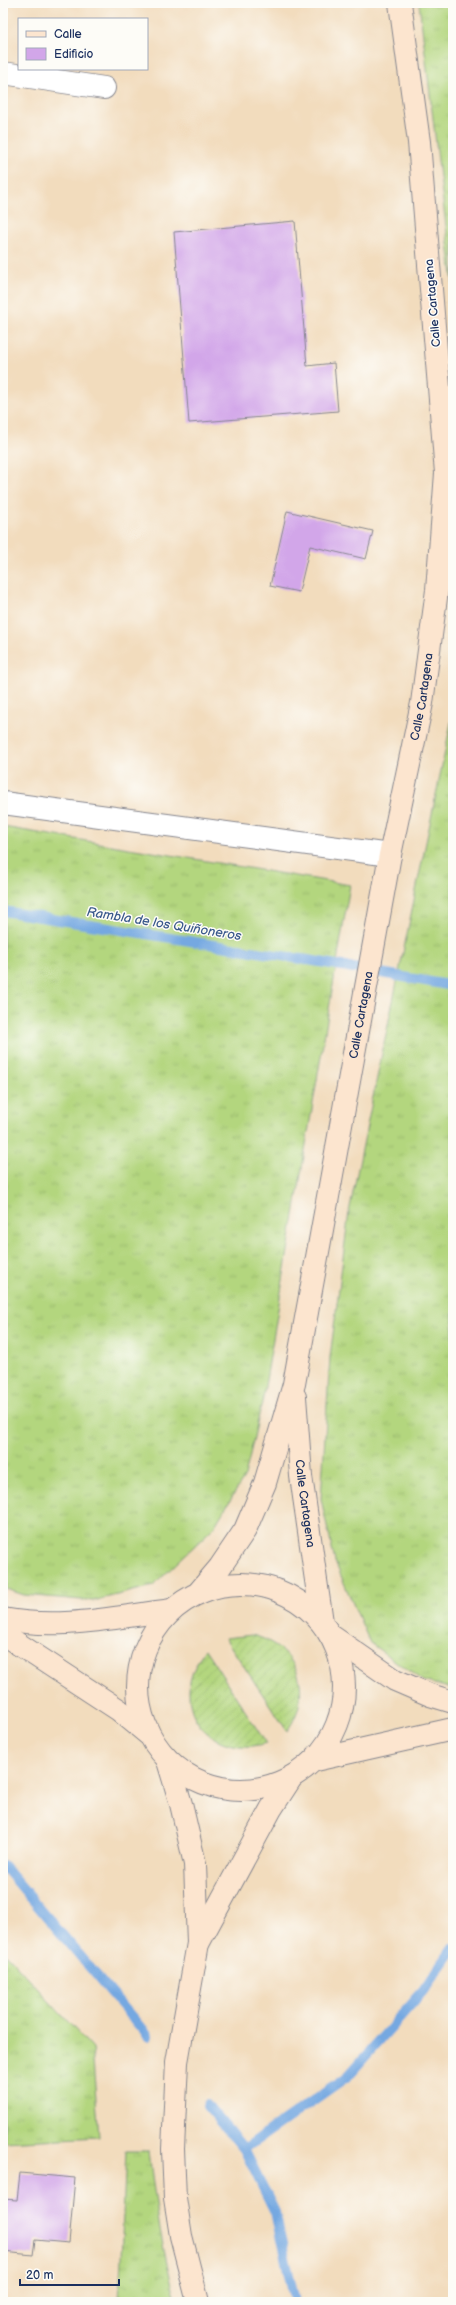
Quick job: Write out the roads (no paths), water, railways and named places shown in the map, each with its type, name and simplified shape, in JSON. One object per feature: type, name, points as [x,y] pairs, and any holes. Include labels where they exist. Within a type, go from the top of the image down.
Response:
[{"type":"main road","name":"Calle Cartagena","points":[[198,1593],[220,1567],[245,1530],[265,1483],[294,1384],[390,855],[423,696],[438,590],[446,473],[419,142],[400,3]]},
{"type":"main road","name":"Calle Cartagena","points":[[294,1384],[301,1476],[328,1630],[344,1668],[344,1702],[334,1733],[315,1760]]},
{"type":"main road","points":[[149,1736],[140,1710],[138,1690],[142,1656],[154,1631],[172,1610],[198,1593],[231,1584],[266,1586],[297,1599],[328,1630],[395,1680],[430,1695],[453,1702]]},
{"type":"main road","points":[[3,1619],[30,1624],[70,1624],[172,1610]]},
{"type":"main road","points":[[3,1634],[119,1710],[149,1736],[168,1761],[199,1783],[218,1789],[255,1790],[274,1786],[291,1778],[315,1760],[453,1729]]},
{"type":"main road","points":[[168,1761],[181,1804],[195,1864],[198,1943],[177,2062],[173,2149],[178,2213],[189,2272],[198,2302]]},
{"type":"main road","points":[[198,1943],[271,1809],[291,1778]]},
{"type":"street","points":[[3,72],[104,88]]},
{"type":"street","points":[[3,803],[390,855]]},
{"type":"waterway","name":"Rambla de los Quiñoneros","points":[[3,911],[320,962],[453,986]]},
{"type":"waterway","points":[[3,1865],[148,2036]]},
{"type":"waterway","points":[[244,2149],[348,2076],[423,1991],[453,1948]]},
{"type":"waterway","points":[[207,2105],[244,2149],[275,2212],[295,2302]]}]
